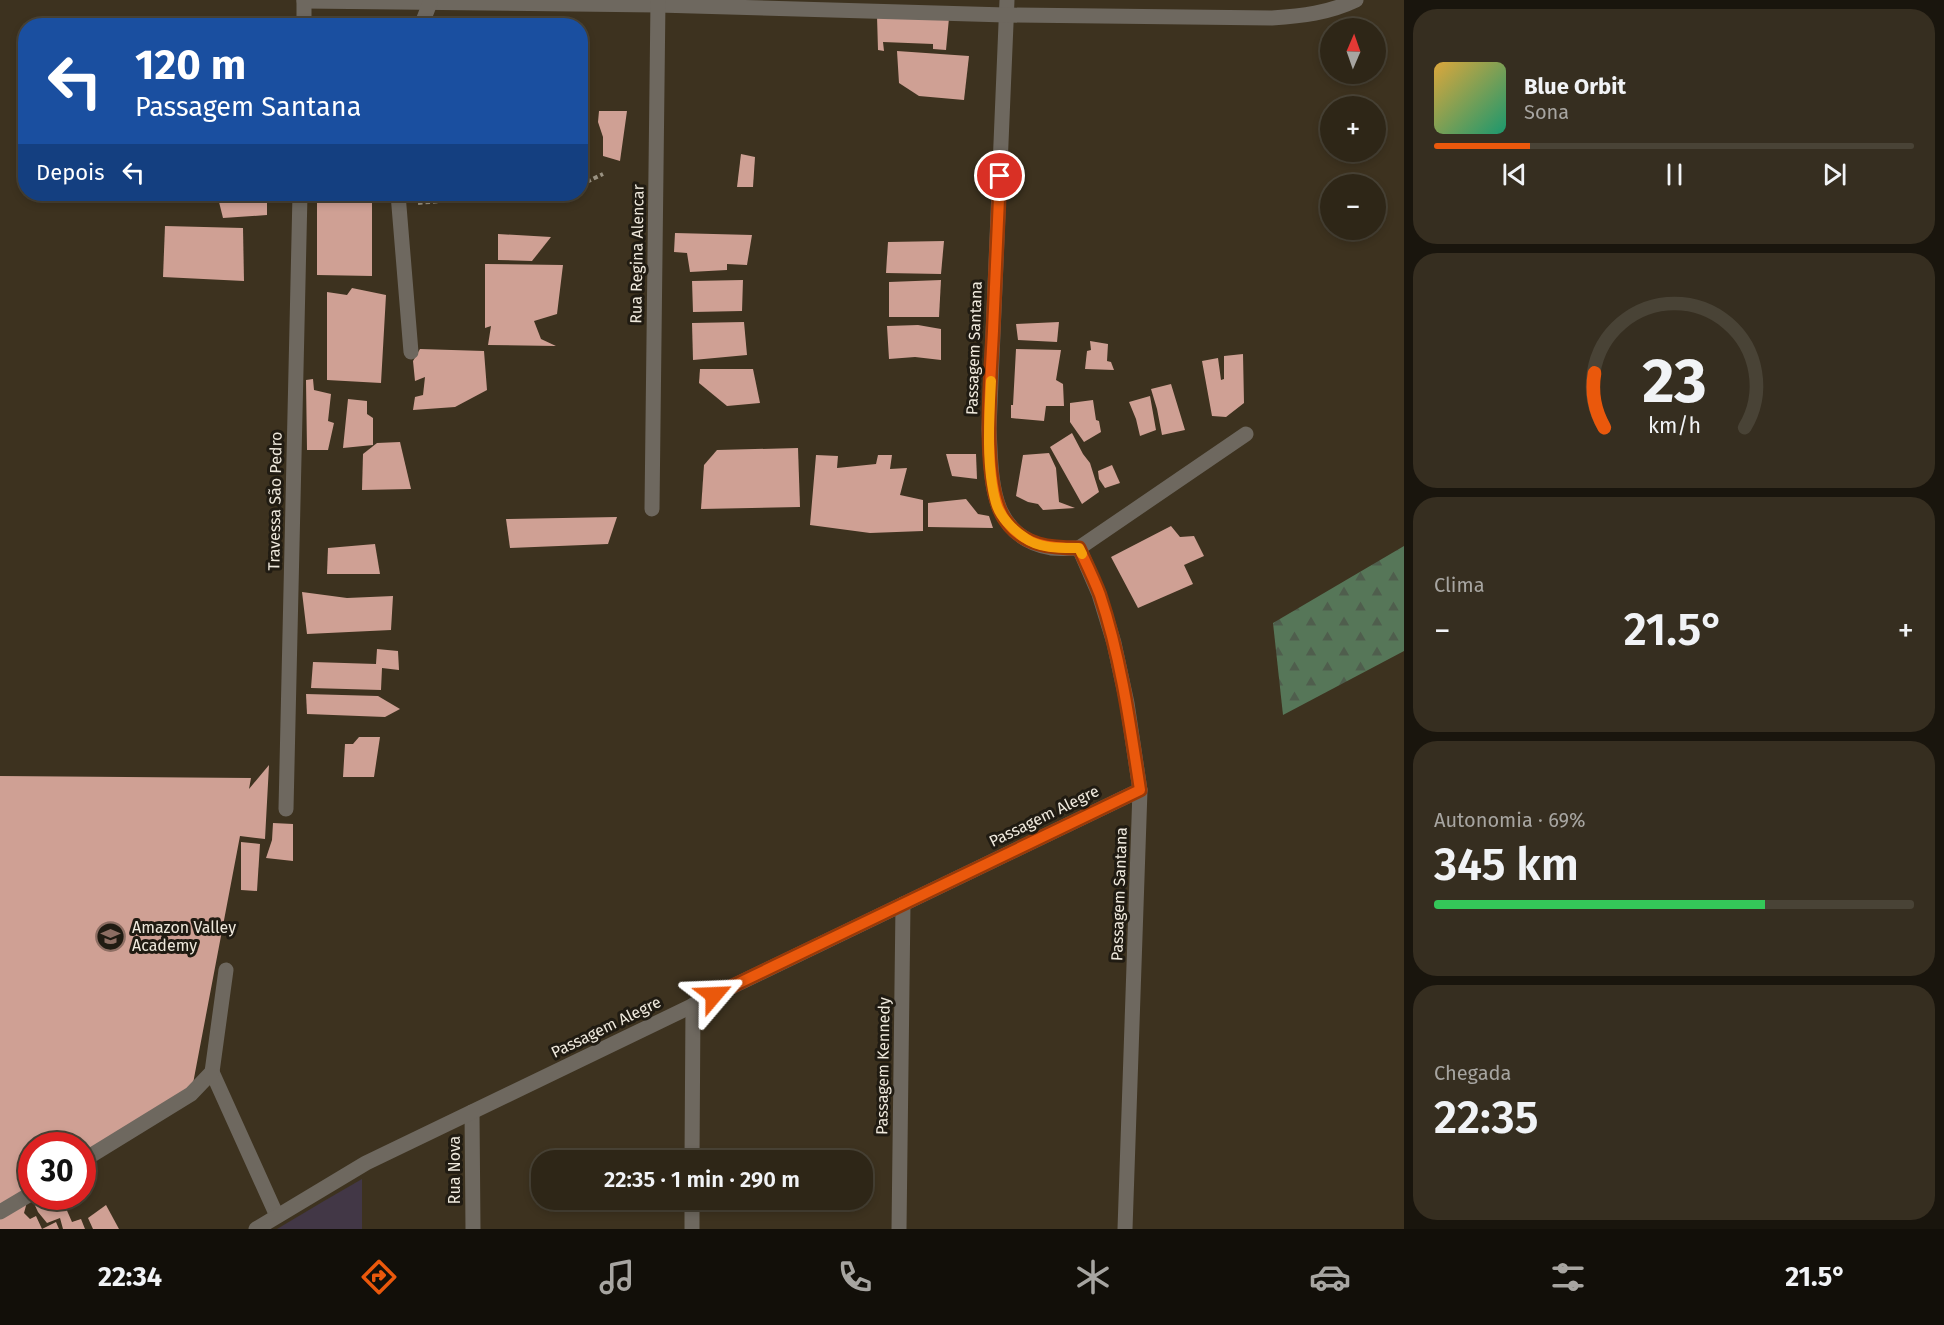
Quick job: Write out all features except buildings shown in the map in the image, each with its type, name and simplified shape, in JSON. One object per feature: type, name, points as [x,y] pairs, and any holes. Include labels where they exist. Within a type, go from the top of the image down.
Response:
[{"type":"street","points":[[304,18],[304,1],[1007,7],[1272,18],[1312,15],[1337,9],[1356,0]]},
{"type":"street","points":[[424,18],[430,3]]},
{"type":"street","name":"Rua Regina Alencar","points":[[652,509],[658,3]]},
{"type":"street","name":"Passagem Santana","points":[[1007,7],[989,429],[992,473],[996,504],[1006,521],[1026,540],[1052,548],[1079,548],[1100,594],[1114,643],[1127,703],[1140,790],[1125,1229]]},
{"type":"street","name":"Travessa São Pedro","points":[[286,809],[300,201]]},
{"type":"street","points":[[399,201],[411,352]]},
{"type":"street","points":[[1079,548],[1246,434]]},
{"type":"street","name":"Passagem Alegre","points":[[256,1229],[366,1163],[1140,790]]},
{"type":"street","name":"Passagem Kennedy","points":[[898,1229],[903,904]]},
{"type":"street","points":[[226,970],[212,1072],[277,1216]]},
{"type":"street","points":[[692,1150],[693,1005]]},
{"type":"street","points":[[96,1152],[191,1094],[212,1072]]},
{"type":"street","name":"Rua Nova","points":[[472,1112],[472,1229]]},
{"type":"street","points":[[0,1212],[18,1201]]},
{"type":"street","points":[[692,1210],[692,1229]]},
{"type":"path","points":[[588,181],[603,174]]},
{"type":"shaded area","points":[[362,1179],[362,1229],[277,1229],[324,1201]]},
{"type":"green space","points":[[1404,546],[1404,651],[1283,715],[1273,623]]},
{"type":"slow traffic","points":[[991,381],[989,429],[996,504],[1006,521],[1026,540],[1052,548],[1079,548],[1082,554]]},
{"type":"place","name":"Amazon Valley Academy","points":[[111,936]]},
{"type":"route","points":[[714,995],[1140,790],[1127,703],[1114,643],[1100,594],[1079,548],[1052,548],[1026,540],[1006,521],[996,504],[989,429],[1000,176]]}]
